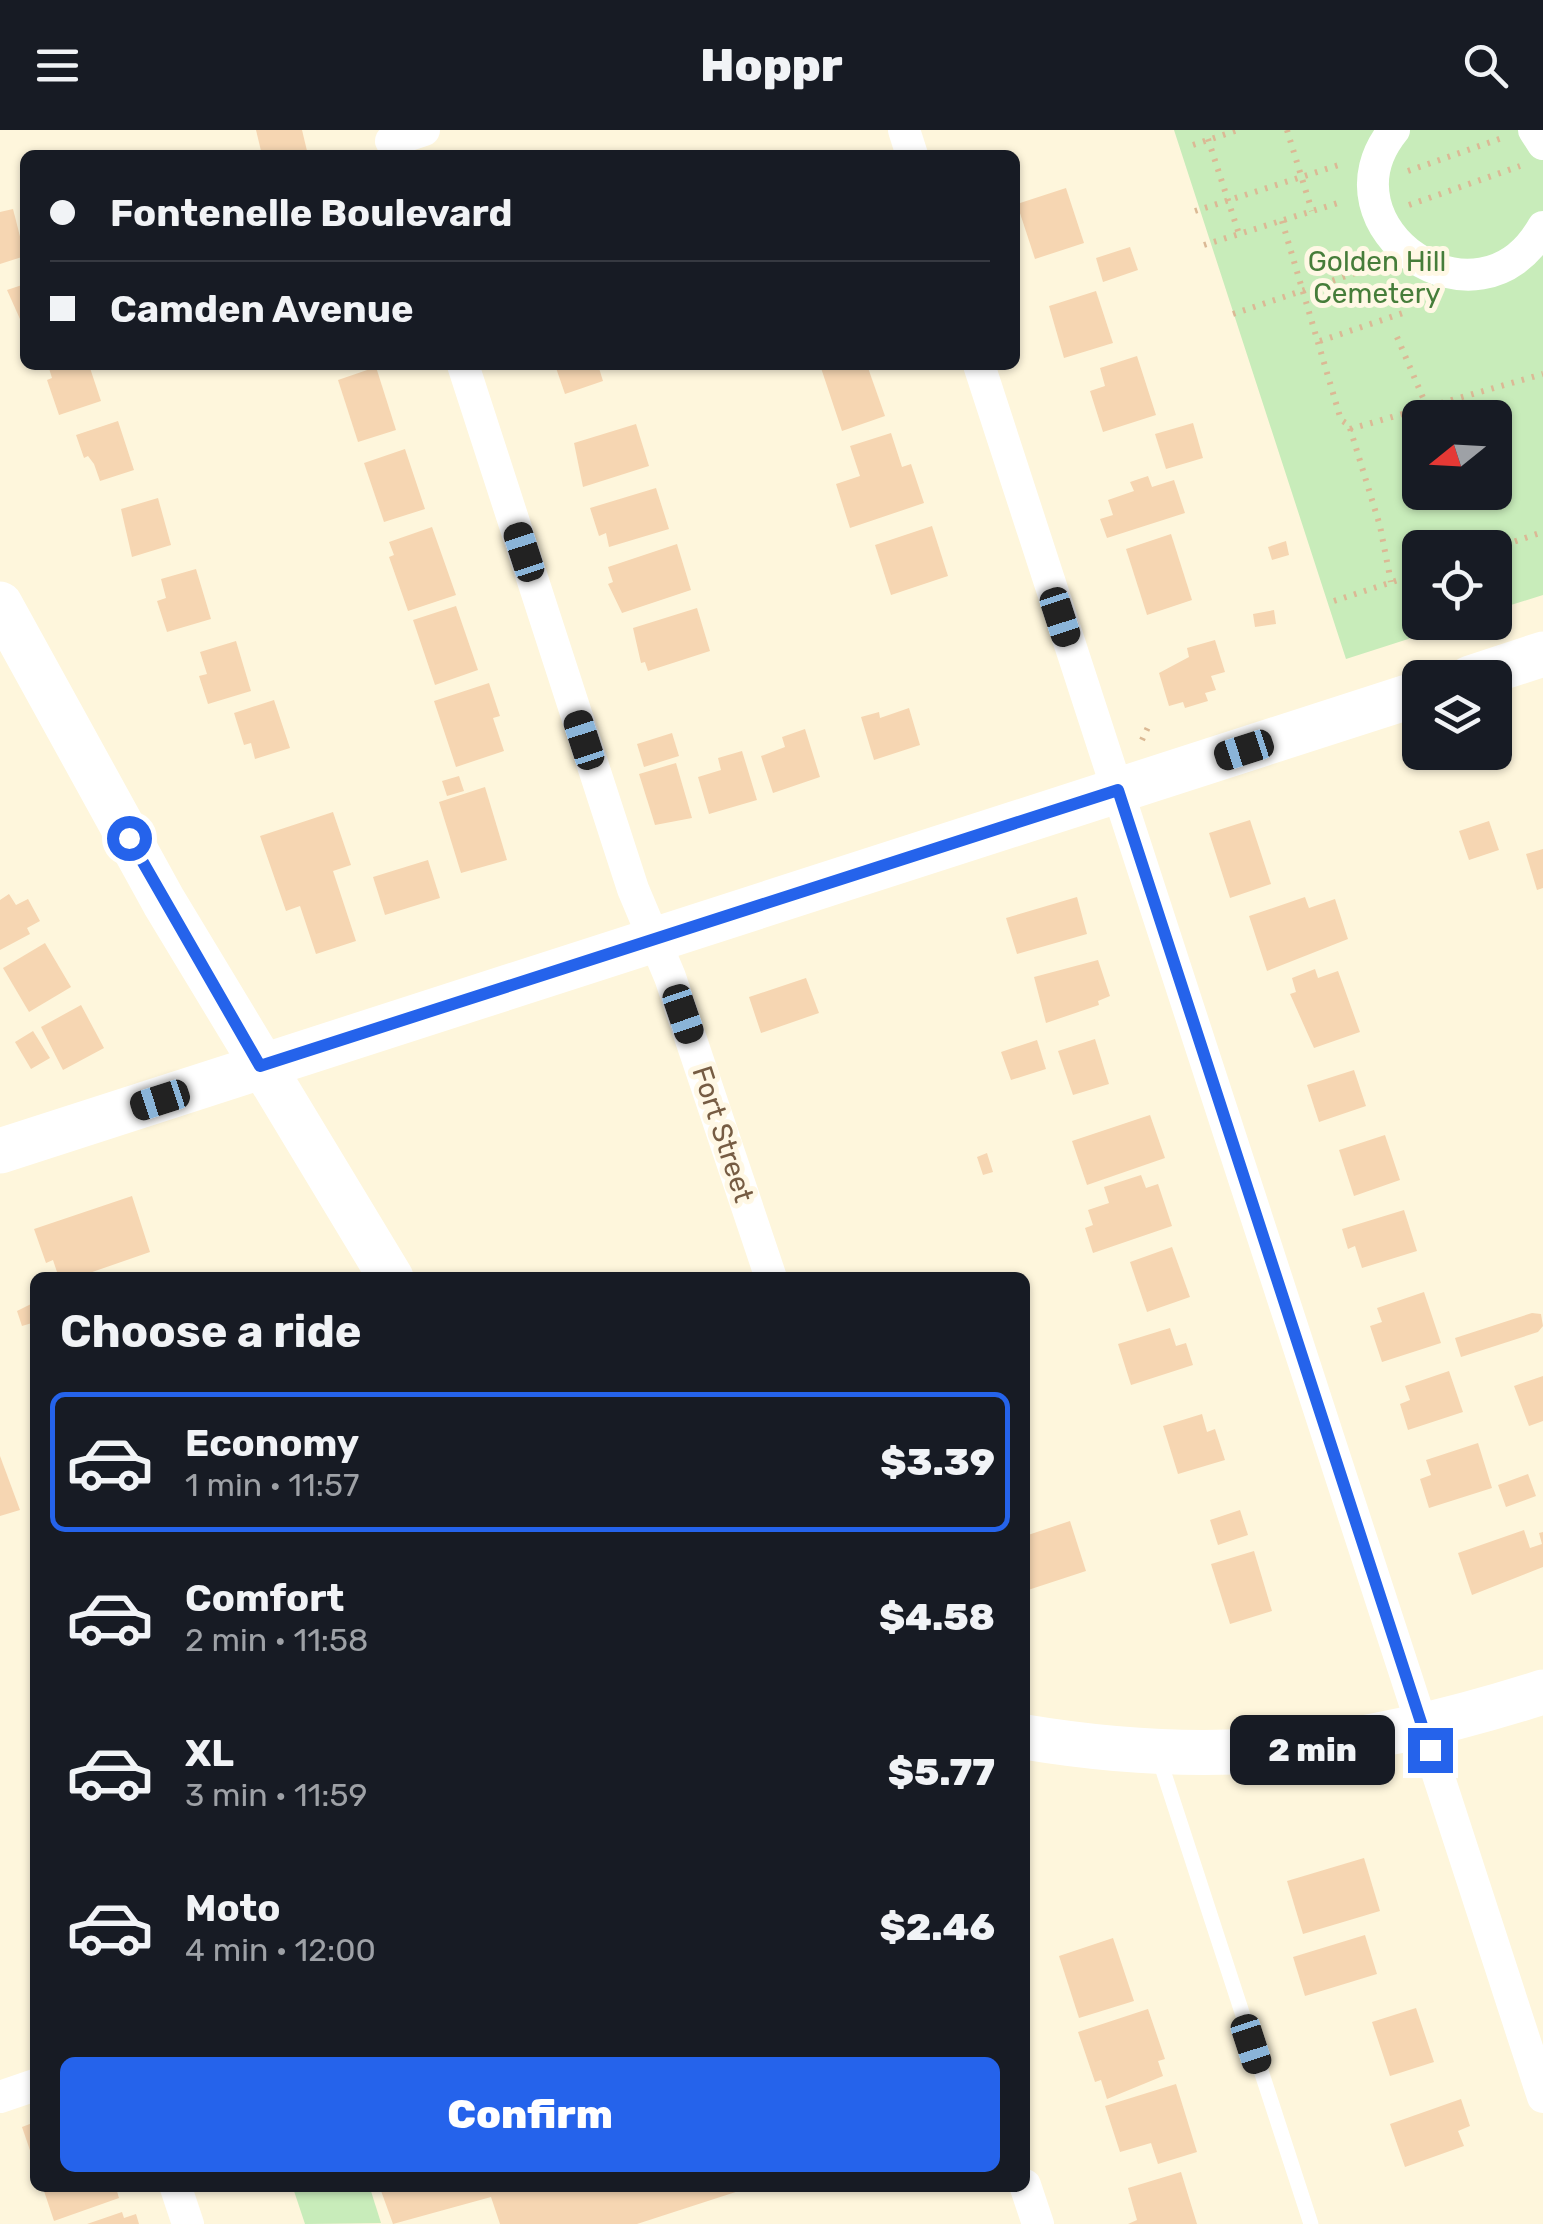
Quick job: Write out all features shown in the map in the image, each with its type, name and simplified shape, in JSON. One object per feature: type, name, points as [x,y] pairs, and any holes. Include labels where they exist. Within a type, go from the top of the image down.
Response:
[{"type":"main road","points":[[0,604],[173,918],[386,1272]]},
{"type":"main road","points":[[1512,664],[1543,654]]},
{"type":"main road","points":[[0,1152],[1402,700]]},
{"type":"main road","points":[[1030,1739],[1158,1754],[1310,1750],[1420,1726],[1543,1692]]},
{"type":"street","points":[[391,142],[424,130]]},
{"type":"street","points":[[1534,130],[1534,154]]},
{"type":"street","points":[[1381,174],[1408,256],[1441,272],[1478,274],[1512,261],[1541,234]]},
{"type":"street","name":"Fort Street","points":[[465,370],[632,889],[654,940],[769,1272]]},
{"type":"street","points":[[981,370],[1543,2097]]},
{"type":"street","points":[[0,2097],[30,2087]]},
{"type":"street","points":[[177,2192],[188,2224]]},
{"type":"street","points":[[1027,2192],[1038,2224]]},
{"type":"lane","points":[[1158,1754],[1310,2224]]},
{"type":"path","points":[[1193,144],[1238,130]]},
{"type":"path","points":[[1287,130],[1312,211]]},
{"type":"path","points":[[1204,245],[1312,211],[1381,174],[1524,130]]},
{"type":"path","points":[[1208,140],[1238,234]]},
{"type":"path","points":[[1195,212],[1302,177],[1381,174],[1534,154]]},
{"type":"path","points":[[1282,220],[1341,420],[1350,429],[1380,526],[1391,582]]},
{"type":"path","points":[[1233,314],[1408,256]]},
{"type":"path","points":[[1319,341],[1406,312]]},
{"type":"path","points":[[1397,337],[1424,400]]},
{"type":"path","points":[[1452,400],[1543,374]]},
{"type":"path","points":[[1350,429],[1402,414]]},
{"type":"path","points":[[1512,542],[1543,532]]},
{"type":"path","points":[[1334,601],[1402,578]]},
{"type":"path","points":[[1140,746],[1149,725]]},
{"type":"green space","name":"Golden Hill Cemetery","points":[[1174,130],[1543,130],[1543,595],[1512,605],[1512,530],[1402,530],[1402,640],[1405,640],[1346,659]]},
{"type":"green space","points":[[294,2192],[371,2192],[381,2223],[305,2224]]},
{"type":"building","points":[[256,130],[302,130],[307,150],[261,150]]},
{"type":"building","points":[[1066,188],[1084,243],[1035,259],[1020,203]]},
{"type":"building","points":[[13,209],[20,236],[20,258],[0,264],[0,212]]},
{"type":"building","points":[[1130,247],[1138,270],[1103,282],[1096,258]]},
{"type":"building","points":[[20,286],[20,319],[7,290]]},
{"type":"building","points":[[1096,291],[1113,343],[1064,358],[1049,306]]},
{"type":"building","points":[[1137,356],[1156,415],[1103,432],[1090,391],[1105,386],[1100,368]]},
{"type":"building","points":[[50,370],[91,370],[101,401],[59,415],[47,380],[52,378]]},
{"type":"building","points":[[377,370],[396,430],[358,442],[338,380]]},
{"type":"building","points":[[557,370],[600,370],[603,381],[565,394]]},
{"type":"building","points":[[822,370],[869,370],[885,416],[842,431]]},
{"type":"building","points":[[118,421],[134,470],[100,481],[94,464],[88,456],[84,458],[76,435]]},
{"type":"building","points":[[1193,423],[1203,458],[1166,469],[1155,434]]},
{"type":"building","points":[[636,424],[649,466],[583,487],[574,443]]},
{"type":"building","points":[[891,433],[902,467],[911,464],[924,503],[850,528],[836,484],[860,476],[850,446]]},
{"type":"building","points":[[405,449],[425,509],[384,522],[364,463]]},
{"type":"building","points":[[1148,476],[1152,487],[1174,480],[1185,513],[1107,538],[1100,519],[1113,515],[1108,500],[1134,491],[1130,482]]},
{"type":"building","points":[[656,488],[669,529],[609,547],[606,533],[599,536],[590,508]]},
{"type":"building","points":[[158,498],[171,545],[132,557],[121,509]]},
{"type":"building","points":[[932,526],[948,576],[891,595],[875,545]]},
{"type":"building","points":[[432,527],[456,595],[408,611],[389,557],[394,555],[389,542]]},
{"type":"building","points":[[1171,534],[1192,600],[1147,615],[1126,549]]},
{"type":"building","points":[[1286,541],[1289,555],[1272,560],[1268,547]]},
{"type":"building","points":[[677,544],[691,590],[622,613],[608,584],[613,582],[608,567]]},
{"type":"building","points":[[196,569],[211,619],[167,632],[157,601],[166,598],[161,579]]},
{"type":"building","points":[[456,606],[478,670],[435,685],[413,620]]},
{"type":"building","points":[[697,608],[710,651],[648,671],[645,662],[641,663],[633,628]]},
{"type":"building","points":[[1274,610],[1276,624],[1255,627],[1253,614]]},
{"type":"building","points":[[1215,640],[1225,672],[1211,676],[1216,690],[1205,693],[1208,701],[1185,708],[1183,702],[1169,706],[1159,673],[1189,657],[1187,648]]},
{"type":"building","points":[[236,641],[251,691],[208,704],[199,676],[207,674],[200,652]]},
{"type":"building","points":[[489,683],[500,716],[493,718],[504,751],[456,767],[434,701]]},
{"type":"building","points":[[274,700],[290,748],[255,759],[251,743],[244,745],[234,713]]},
{"type":"building","points":[[909,708],[920,745],[874,760],[861,717],[879,712],[880,718]]},
{"type":"building","points":[[805,729],[820,777],[773,793],[761,756],[785,747],[782,737]]},
{"type":"building","points":[[672,733],[679,756],[644,767],[637,744]]},
{"type":"building","points":[[742,751],[757,800],[709,814],[698,777],[721,770],[718,758]]},
{"type":"building","points":[[676,763],[692,818],[655,825],[639,774]]},
{"type":"building","points":[[459,776],[464,791],[447,796],[442,781]]},
{"type":"building","points":[[485,787],[507,860],[461,873],[439,802]]},
{"type":"building","points":[[333,812],[351,865],[333,871],[356,941],[316,954],[300,906],[286,911],[260,836]]},
{"type":"building","points":[[1250,820],[1271,884],[1230,898],[1209,833]]},
{"type":"building","points":[[1489,821],[1499,850],[1469,860],[1459,831]]},
{"type":"building","points":[[1543,849],[1543,888],[1537,890],[1526,854]]},
{"type":"building","points":[[428,860],[440,898],[385,915],[373,877]]},
{"type":"building","points":[[9,894],[16,905],[28,899],[40,921],[27,928],[30,934],[0,950],[0,900]]},
{"type":"building","points":[[1077,897],[1087,934],[1017,954],[1006,918]]},
{"type":"building","points":[[1305,897],[1309,908],[1335,899],[1348,939],[1267,971],[1249,916]]},
{"type":"building","points":[[45,943],[71,987],[29,1012],[3,968]]},
{"type":"building","points":[[1098,960],[1110,996],[1098,1001],[1099,1005],[1046,1023],[1034,977]]},
{"type":"building","points":[[1315,969],[1318,978],[1338,971],[1360,1032],[1314,1048],[1290,994],[1296,992],[1292,978]]},
{"type":"building","points":[[806,978],[819,1013],[761,1033],[749,997]]},
{"type":"building","points":[[81,1005],[104,1048],[63,1070],[41,1027]]},
{"type":"building","points":[[33,1031],[50,1058],[31,1069],[15,1042]]},
{"type":"building","points":[[1095,1039],[1109,1084],[1073,1095],[1058,1051]]},
{"type":"building","points":[[1037,1040],[1046,1069],[1011,1080],[1001,1052]]},
{"type":"building","points":[[1354,1070],[1366,1106],[1319,1122],[1307,1085]]},
{"type":"building","points":[[1150,1115],[1165,1158],[1087,1185],[1072,1141]]},
{"type":"building","points":[[1385,1135],[1400,1180],[1354,1196],[1339,1150]]},
{"type":"building","points":[[987,1153],[993,1172],[983,1175],[977,1157]]},
{"type":"building","points":[[1141,1175],[1146,1188],[1158,1184],[1172,1226],[1093,1253],[1085,1228],[1093,1225],[1088,1210],[1109,1203],[1104,1187]]},
{"type":"building","points":[[132,1196],[150,1252],[92,1272],[57,1272],[53,1260],[46,1263],[34,1229]]},
{"type":"building","points":[[1404,1210],[1417,1251],[1362,1268],[1355,1246],[1348,1249],[1342,1229]]},
{"type":"building","points":[[1172,1247],[1190,1297],[1147,1312],[1130,1262]]},
{"type":"building","points":[[1424,1292],[1441,1343],[1382,1362],[1370,1326],[1382,1322],[1377,1308]]},
{"type":"building","points":[[30,1304],[30,1324],[22,1326],[17,1311]]},
{"type":"building","points":[[1532,1313],[1541,1314],[1543,1326],[1538,1332],[1461,1357],[1455,1338]]},
{"type":"building","points":[[1170,1328],[1176,1346],[1186,1343],[1193,1365],[1131,1385],[1118,1344]]},
{"type":"building","points":[[1449,1371],[1463,1412],[1408,1430],[1400,1404],[1410,1400],[1405,1386]]},
{"type":"building","points":[[1543,1376],[1543,1421],[1529,1426],[1514,1386]]},
{"type":"building","points":[[1202,1414],[1207,1432],[1215,1429],[1225,1460],[1178,1474],[1163,1426]]},
{"type":"building","points":[[1478,1443],[1492,1488],[1429,1508],[1420,1479],[1431,1475],[1426,1460]]},
{"type":"building","points":[[0,1456],[20,1510],[0,1516]]},
{"type":"building","points":[[1528,1474],[1536,1496],[1506,1507],[1498,1485]]},
{"type":"building","points":[[1240,1510],[1248,1535],[1218,1545],[1210,1520]]},
{"type":"building","points":[[1070,1521],[1086,1571],[1030,1589],[1030,1534]]},
{"type":"building","points":[[1524,1530],[1530,1548],[1542,1544],[1539,1533],[1543,1532],[1543,1567],[1472,1595],[1458,1553]]},
{"type":"building","points":[[1254,1551],[1272,1611],[1230,1624],[1211,1564]]},
{"type":"building","points":[[1364,1858],[1380,1911],[1303,1934],[1287,1881]]},
{"type":"building","points":[[1365,1935],[1377,1974],[1305,1996],[1293,1957]]},
{"type":"building","points":[[1113,1938],[1134,2001],[1079,2018],[1059,1956]]},
{"type":"building","points":[[1416,2008],[1434,2062],[1390,2076],[1372,2022]]},
{"type":"building","points":[[1148,2009],[1165,2059],[1158,2061],[1163,2076],[1107,2099],[1101,2080],[1095,2082],[1078,2032]]},
{"type":"building","points":[[1176,2084],[1197,2152],[1158,2164],[1151,2143],[1120,2152],[1105,2106]]},
{"type":"building","points":[[1461,2099],[1470,2126],[1458,2131],[1464,2146],[1405,2167],[1390,2124]]},
{"type":"building","points":[[30,2124],[30,2150],[22,2127]]},
{"type":"building","points":[[1181,2172],[1197,2224],[1128,2224],[1137,2220],[1128,2188]]},
{"type":"building","points":[[44,2192],[117,2192],[119,2198],[54,2221]]},
{"type":"building","points":[[381,2192],[736,2192],[637,2224],[500,2224],[491,2197],[393,2224]]},
{"type":"building","points":[[122,2212],[124,2218],[136,2214],[139,2224],[87,2224]]},
{"type":"route","points":[[129,838],[260,1066],[1118,790],[1430,1750]]}]
